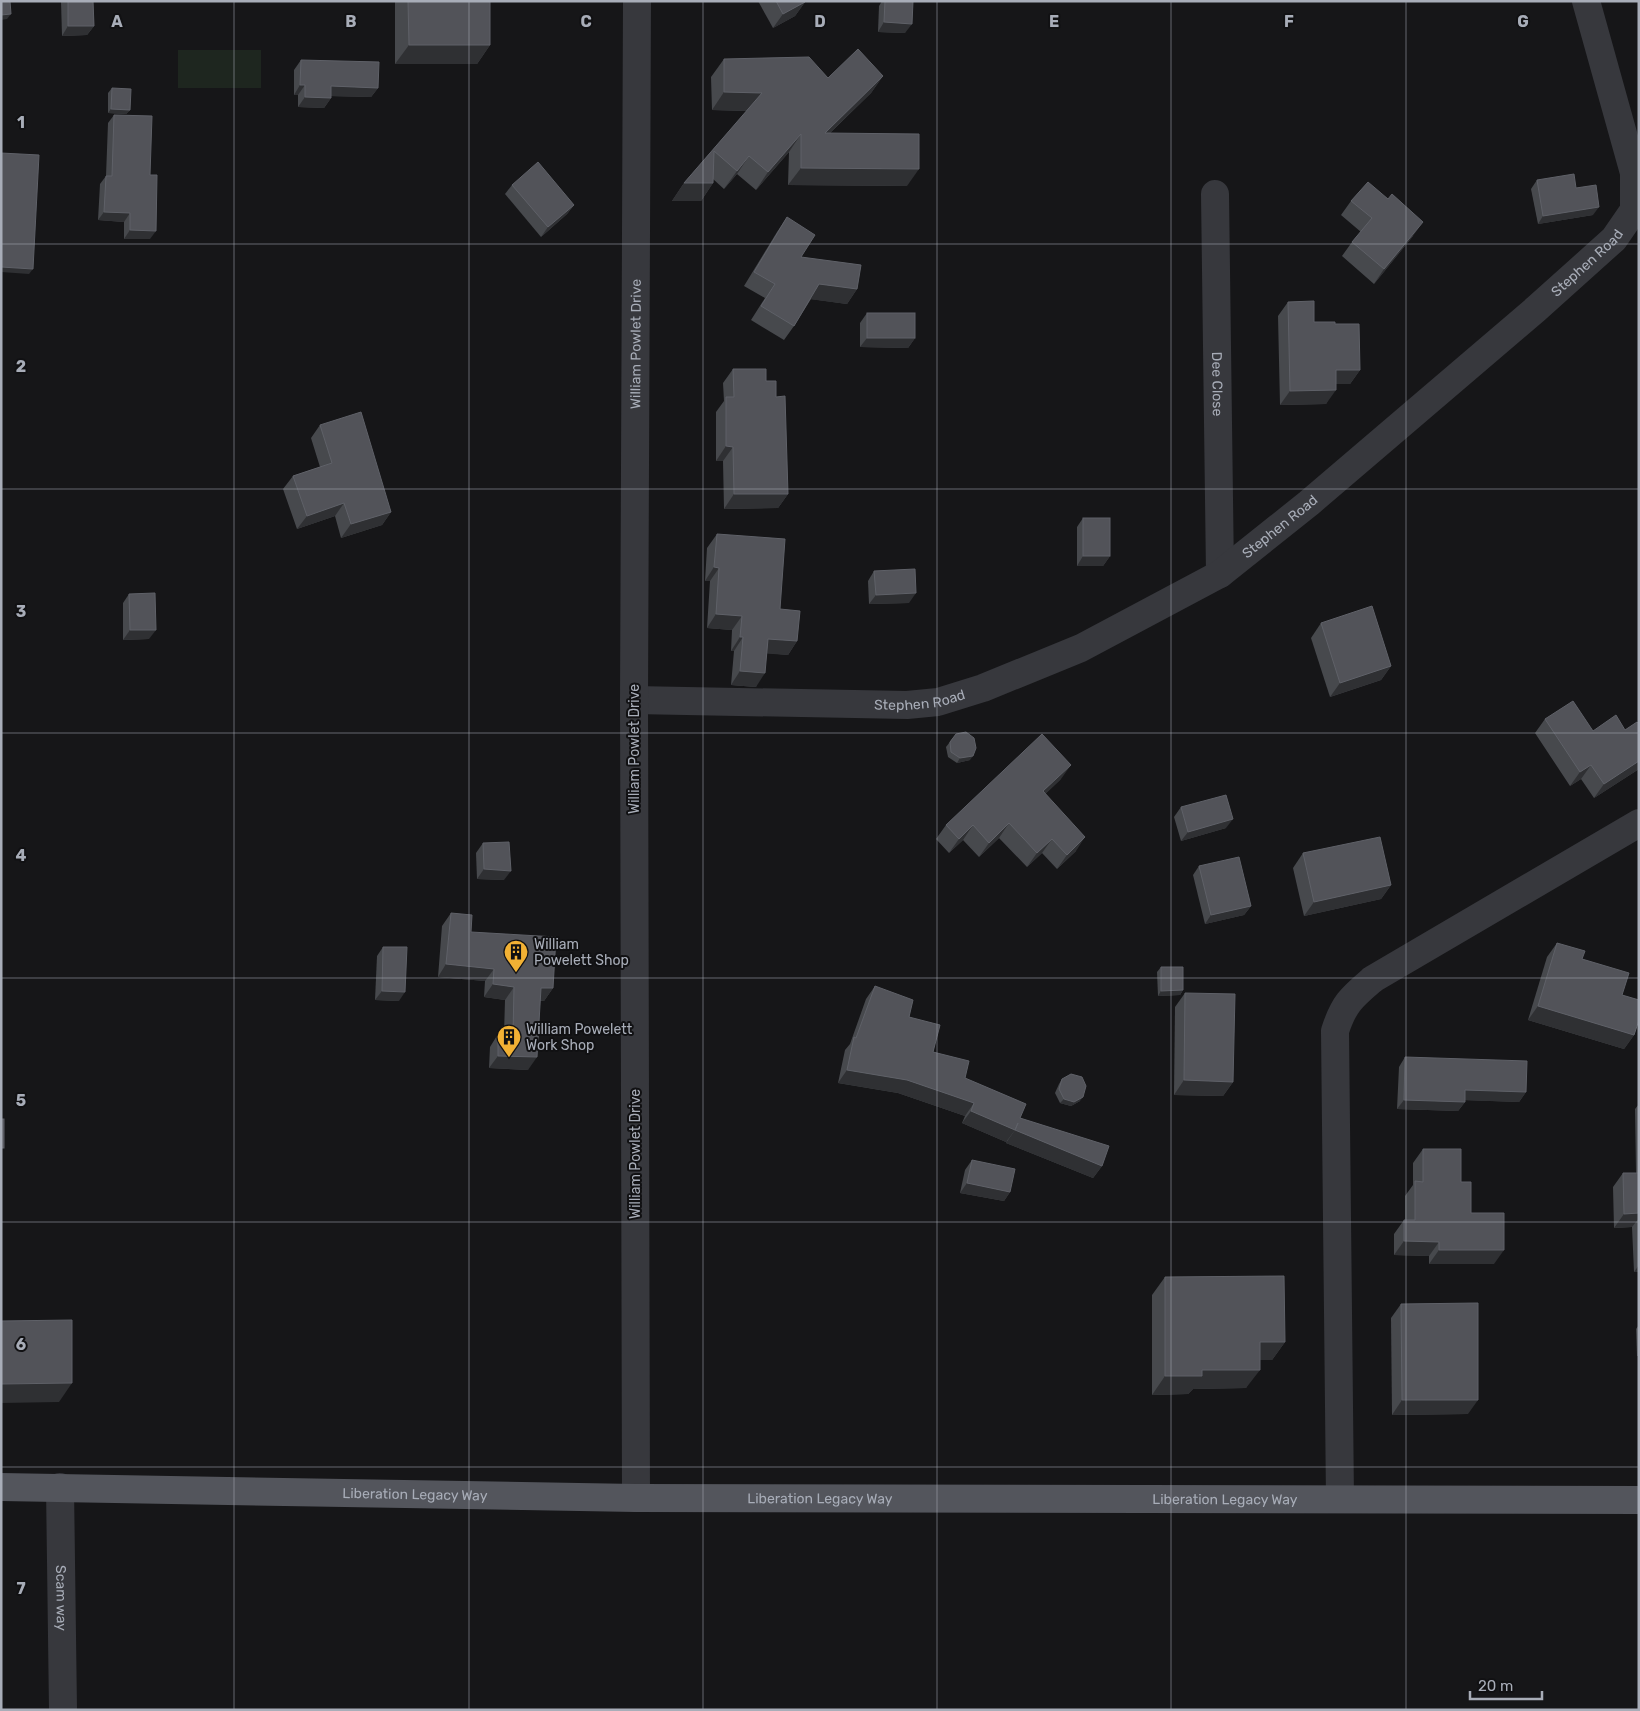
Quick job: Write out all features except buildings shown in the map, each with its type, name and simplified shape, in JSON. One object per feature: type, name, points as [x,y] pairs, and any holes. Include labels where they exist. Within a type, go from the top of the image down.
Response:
[{"type":"main road","name":"Liberation Legacy Way","points":[[1,1487],[636,1498],[1639,1500]]},
{"type":"street","name":"William Powlet Drive","points":[[636,1498],[634,700],[637,1]]},
{"type":"street","name":"Stephen Road","points":[[634,700],[907,705],[938,702],[983,688],[1081,648],[1220,574],[1309,503],[1556,291],[1614,239],[1634,210],[1634,173],[1586,1]]},
{"type":"street","name":"Dee Close","points":[[1215,194],[1220,574]]},
{"type":"street","points":[[1340,1499],[1335,1030],[1342,1010],[1353,996],[1373,979],[1639,823]]},
{"type":"street","name":"Scam way","points":[[60,1487],[63,1710]]},
{"type":"shaded area","points":[[178,50],[261,50],[261,88],[178,88]]},
{"type":"place","name":"William Powelett Shop","points":[[516,973]]},
{"type":"place","name":"William Powelett Work Shop","points":[[509,1058]]}]
